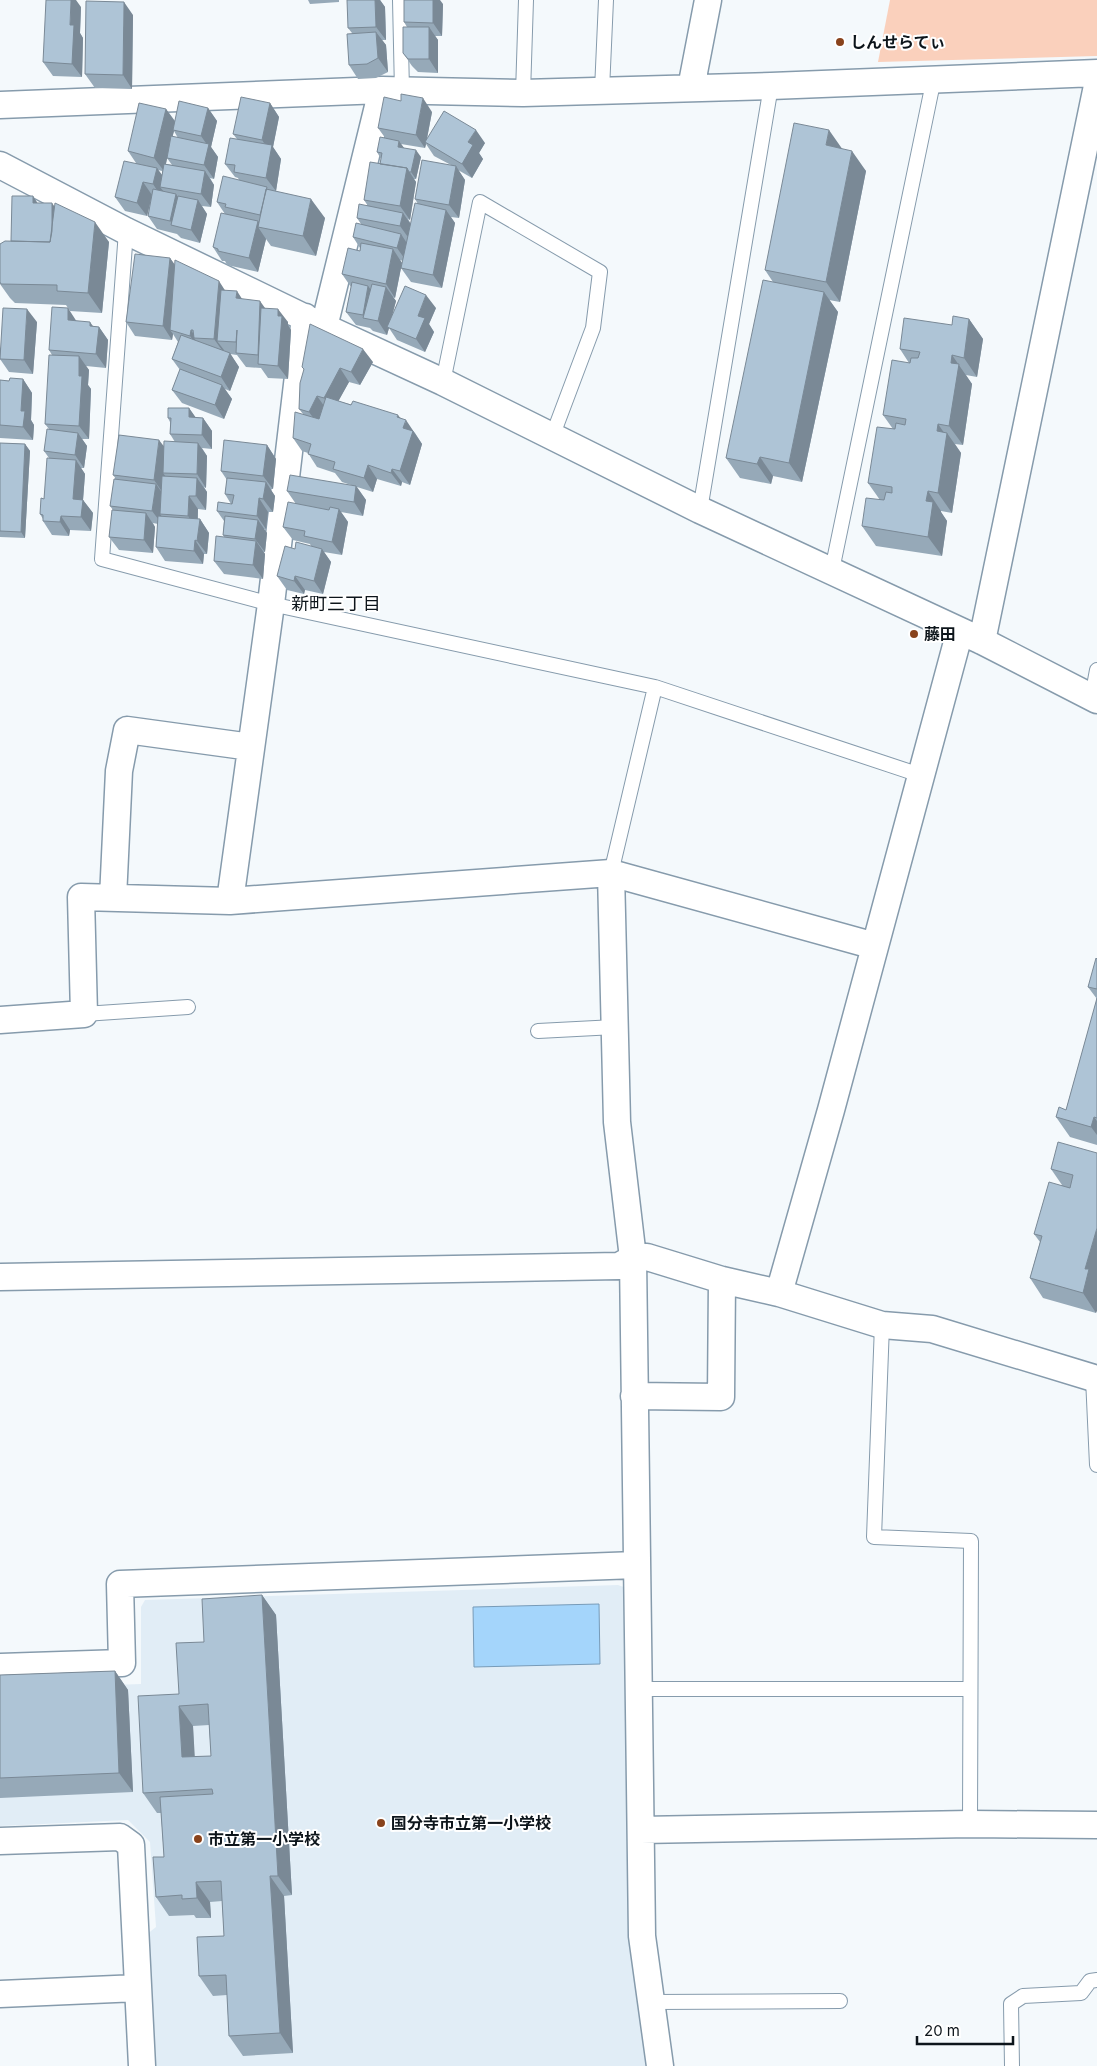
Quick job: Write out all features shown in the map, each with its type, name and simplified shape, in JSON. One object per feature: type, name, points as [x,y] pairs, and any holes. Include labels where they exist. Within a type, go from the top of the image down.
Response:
[{"type":"street","points":[[691,88],[708,0]]},
{"type":"street","points":[[0,105],[392,91],[523,92],[771,86],[1097,73]]},
{"type":"street","points":[[779,1293],[920,775],[971,636],[1097,86]]},
{"type":"street","points":[[230,901],[271,604],[315,322],[392,91]]},
{"type":"street","points":[[0,165],[126,230],[443,382],[700,510],[971,636],[1094,699]]},
{"type":"street","points":[[114,898],[119,770],[127,730],[251,747]]},
{"type":"street","points":[[0,1020],[84,1014],[81,897],[230,901],[611,872],[875,946]]},
{"type":"street","points":[[611,872],[617,1122],[633,1258],[642,1936],[660,2066]]},
{"type":"street","points":[[0,1277],[619,1266],[633,1258],[646,1257],[722,1280],[779,1293],[882,1325],[932,1329],[1095,1379]]},
{"type":"street","points":[[634,1396],[721,1397],[722,1280]]},
{"type":"street","points":[[0,1667],[122,1663],[120,1584],[636,1565]]},
{"type":"street","points":[[641,1830],[970,1824],[1097,1825]]},
{"type":"street","points":[[0,1841],[120,1837],[131,1845],[142,2066]]},
{"type":"street","points":[[0,1994],[138,1988]]},
{"type":"lane","points":[[392,91],[400,0]]},
{"type":"lane","points":[[523,92],[526,0]]},
{"type":"lane","points":[[602,90],[606,0]]},
{"type":"lane","points":[[832,570],[934,78]]},
{"type":"lane","points":[[700,510],[771,86]]},
{"type":"lane","points":[[443,382],[480,202],[600,272],[593,328],[552,437]]},
{"type":"lane","points":[[126,230],[102,559],[271,604],[655,687],[920,775]]},
{"type":"lane","points":[[1094,699],[1097,670]]},
{"type":"lane","points":[[611,872],[655,687]]},
{"type":"lane","points":[[84,1014],[188,1008]]},
{"type":"lane","points":[[538,1031],[615,1027]]},
{"type":"lane","points":[[882,1325],[874,1536],[971,1541],[970,1824]]},
{"type":"lane","points":[[1095,1379],[1097,1465]]},
{"type":"lane","points":[[639,1689],[970,1689]]},
{"type":"lane","points":[[1012,2066],[1011,2004],[1023,1996],[1081,1993],[1090,1981],[1097,1980]]},
{"type":"lane","points":[[652,2002],[840,2001]]},
{"type":"shaded area","points":[[890,0],[1097,0],[1097,56],[878,62]]},
{"type":"shaded area","name":"国分寺市立第一小学校","points":[[618,1585],[629,1589],[649,2066],[154,2066],[146,1935],[156,1927],[150,1842],[128,1820],[0,1826],[0,1689],[141,1684],[141,1607],[145,1600]]},
{"type":"water","points":[[599,1604],[600,1664],[474,1667],[473,1607]]},
{"type":"building","points":[[46,0],[71,0],[70,25],[74,25],[72,64],[43,62]]},
{"type":"building","points":[[347,0],[375,0],[376,27],[348,28]]},
{"type":"building","points":[[404,0],[433,0],[433,23],[404,22]]},
{"type":"building","points":[[86,1],[124,2],[123,75],[85,74]]},
{"type":"building","points":[[403,27],[429,27],[429,59],[408,59],[403,53]]},
{"type":"building","points":[[376,32],[378,58],[367,64],[349,65],[347,34]]},
{"type":"building","points":[[401,94],[423,98],[416,135],[378,128],[384,97],[401,101]]},
{"type":"building","points":[[241,97],[270,103],[262,140],[233,134]]},
{"type":"building","points":[[179,101],[208,108],[201,136],[173,130]]},
{"type":"building","points":[[139,103],[166,109],[154,158],[128,151]]},
{"type":"building","points":[[444,111],[476,130],[468,142],[473,145],[462,164],[425,142]]},
{"type":"building","points":[[794,123],[829,130],[826,145],[852,151],[826,282],[765,270]]},
{"type":"building","points":[[171,136],[209,144],[204,165],[167,158]]},
{"type":"building","points":[[380,137],[399,141],[398,147],[416,150],[411,172],[407,168],[380,164],[382,153],[377,152]]},
{"type":"building","points":[[230,138],[272,145],[266,178],[234,172],[235,165],[225,164]]},
{"type":"building","points":[[422,160],[456,166],[449,205],[415,199]]},
{"type":"building","points":[[124,161],[157,168],[153,184],[143,182],[137,203],[115,197]]},
{"type":"building","points":[[370,162],[407,168],[400,206],[364,200]]},
{"type":"building","points":[[164,164],[205,171],[201,194],[160,187]]},
{"type":"building","points":[[223,176],[267,187],[260,215],[225,207],[226,204],[217,202]]},
{"type":"building","points":[[153,189],[176,194],[170,221],[148,216]]},
{"type":"building","points":[[266,189],[311,199],[303,236],[258,227]]},
{"type":"building","points":[[12,196],[33,196],[33,203],[52,203],[50,242],[11,241]]},
{"type":"building","points":[[178,196],[198,200],[191,230],[171,225]]},
{"type":"building","points":[[55,203],[95,222],[88,293],[57,291],[57,285],[1,284],[0,244],[5,241],[50,242]]},
{"type":"building","points":[[415,203],[446,210],[433,275],[401,268]]},
{"type":"building","points":[[359,204],[403,213],[400,226],[357,218]]},
{"type":"building","points":[[221,213],[258,221],[249,258],[218,251],[218,249],[213,247]]},
{"type":"building","points":[[356,223],[401,234],[397,248],[353,237]]},
{"type":"building","points":[[361,243],[393,249],[386,284],[342,274],[348,248],[360,251]]},
{"type":"building","points":[[135,254],[170,258],[163,326],[126,322]]},
{"type":"building","points":[[175,260],[219,281],[214,339],[194,338],[193,330],[191,330],[190,336],[170,330]]},
{"type":"building","points":[[763,280],[824,292],[789,463],[760,457],[757,464],[726,458]]},
{"type":"building","points":[[352,282],[368,286],[363,315],[346,312]]},
{"type":"building","points":[[372,284],[386,287],[378,321],[363,318]]},
{"type":"building","points":[[405,286],[426,295],[418,316],[425,318],[416,339],[387,327]]},
{"type":"building","points":[[221,290],[237,291],[236,298],[260,301],[258,355],[236,353],[237,330],[236,342],[217,341]]},
{"type":"building","points":[[52,307],[68,308],[68,320],[90,322],[90,326],[99,327],[96,354],[49,350]]},
{"type":"building","points":[[3,308],[27,309],[24,360],[0,359]]},
{"type":"building","points":[[261,308],[278,309],[278,316],[282,316],[278,366],[258,364]]},
{"type":"building","points":[[953,316],[969,319],[964,358],[952,355],[951,363],[959,364],[949,426],[938,424],[937,431],[947,433],[938,493],[928,491],[926,501],[933,502],[928,537],[862,526],[866,498],[884,500],[886,492],[892,493],[892,487],[868,483],[877,427],[895,429],[896,423],[905,425],[906,419],[883,415],[892,360],[910,363],[911,358],[918,358],[920,352],[900,349],[904,318],[952,325]]},
{"type":"building","points":[[310,324],[363,349],[351,372],[340,368],[324,398],[317,396],[309,412],[299,409],[300,383],[304,369],[302,367]]},
{"type":"building","points":[[181,335],[230,353],[221,377],[172,359]]},
{"type":"building","points":[[49,355],[79,356],[79,376],[82,376],[79,426],[45,424]]},
{"type":"building","points":[[180,369],[222,385],[215,405],[172,390]]},
{"type":"building","points":[[10,378],[23,379],[21,411],[25,411],[23,427],[0,425],[0,380],[9,381]]},
{"type":"building","points":[[326,397],[351,405],[353,401],[398,415],[397,417],[406,420],[403,428],[413,431],[400,471],[392,469],[391,473],[368,465],[364,478],[333,469],[335,462],[308,454],[311,444],[293,438],[295,412],[319,419]]},
{"type":"building","points":[[168,408],[189,408],[189,417],[203,418],[202,435],[170,434],[171,418],[168,418]]},
{"type":"building","points":[[47,429],[78,433],[75,455],[44,451]]},
{"type":"building","points":[[119,435],[159,440],[154,480],[113,475]]},
{"type":"building","points":[[224,440],[267,445],[263,476],[221,471]]},
{"type":"building","points":[[164,441],[198,443],[197,474],[163,473]]},
{"type":"building","points":[[0,443],[25,444],[21,532],[0,531]]},
{"type":"building","points":[[47,458],[76,460],[73,499],[83,500],[81,517],[61,516],[60,522],[43,521],[43,515],[40,514],[41,498],[44,499]]},
{"type":"building","points":[[290,475],[356,486],[354,502],[287,491]]},
{"type":"building","points":[[162,476],[197,478],[196,496],[189,496],[188,516],[160,514]]},
{"type":"building","points":[[227,478],[266,482],[263,499],[259,498],[257,516],[217,511],[218,502],[232,504],[234,495],[225,494]]},
{"type":"building","points":[[114,479],[156,484],[152,511],[110,506]]},
{"type":"building","points":[[288,502],[329,510],[330,507],[339,509],[332,542],[304,536],[305,531],[283,527]]},
{"type":"building","points":[[112,510],[146,513],[144,540],[109,537]]},
{"type":"building","points":[[158,516],[200,519],[194,551],[156,547]]},
{"type":"building","points":[[225,516],[258,520],[255,539],[223,535]]},
{"type":"building","points":[[216,536],[256,541],[253,565],[214,561]]},
{"type":"building","points":[[296,542],[322,549],[314,581],[295,576],[294,581],[277,576],[285,546],[295,549]]},
{"type":"building","points":[[1097,959],[1097,989],[1088,987]]},
{"type":"building","points":[[1097,998],[1097,1118],[1094,1117],[1091,1127],[1056,1117],[1059,1107],[1066,1110]]},
{"type":"building","points":[[1058,1142],[1097,1153],[1097,1228],[1085,1269],[1089,1269],[1083,1293],[1030,1278],[1042,1236],[1034,1234],[1049,1182],[1070,1188],[1073,1175],[1051,1169]]},
{"type":"building","points":[[262,1595],[278,1876],[270,1876],[280,2033],[229,2036],[226,1975],[199,1976],[197,1937],[224,1936],[221,1881],[196,1882],[197,1898],[182,1899],[182,1895],[156,1897],[153,1857],[164,1857],[160,1797],[213,1794],[212,1789],[143,1793],[138,1696],[179,1694],[176,1643],[204,1642],[202,1599]],"holes":[[[208,1704],[211,1756],[182,1757],[179,1706]]]},
{"type":"building","points":[[115,1671],[119,1773],[0,1778],[0,1675]]},
{"type":"place","name":"しんせらてぃ","points":[[840,42]]},
{"type":"place","name":"藤田","points":[[914,634]]},
{"type":"place","name":"国分寺市立第一小学校","points":[[381,1823]]},
{"type":"place","name":"市立第一小学校","points":[[198,1839]]},
{"type":"district","name":"新町三丁目","points":[[336,603]]}]
